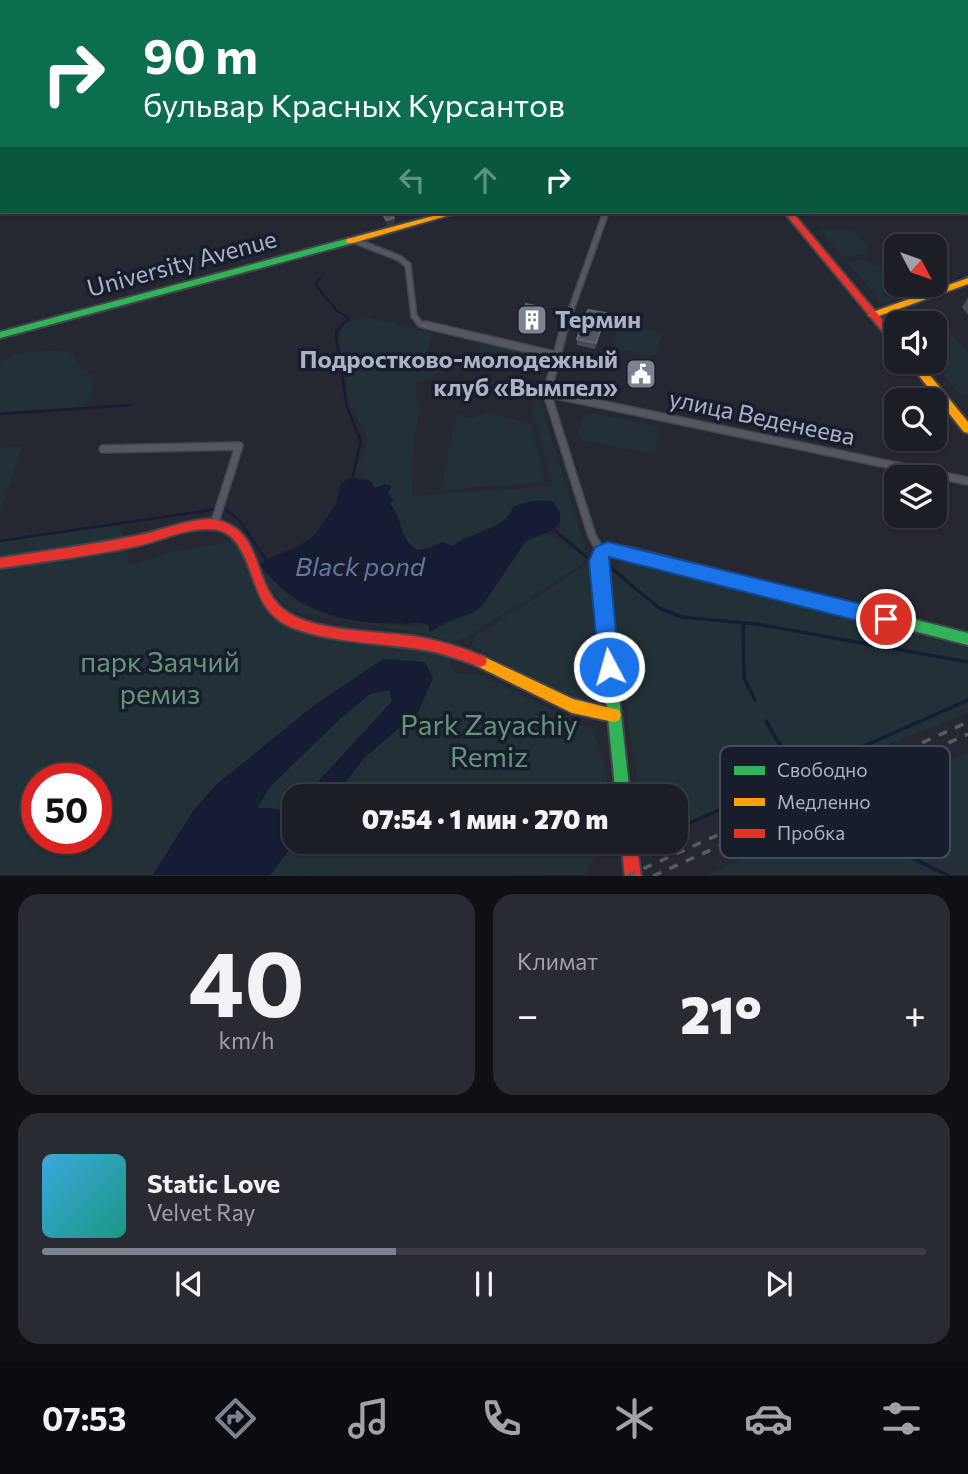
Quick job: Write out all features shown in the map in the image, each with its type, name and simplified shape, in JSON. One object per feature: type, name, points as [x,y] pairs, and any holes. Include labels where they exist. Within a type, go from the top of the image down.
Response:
[{"type":"street","name":"University Avenue","points":[[0,335],[449,214]]},
{"type":"street","points":[[605,214],[555,355],[547,393],[592,536],[601,552],[598,571],[623,784]]},
{"type":"street","points":[[791,214],[884,328]]},
{"type":"street","points":[[353,240],[399,258],[408,265],[414,316],[420,324],[555,355]]},
{"type":"street","points":[[873,315],[968,281]]},
{"type":"street","points":[[923,374],[968,429]]},
{"type":"street","name":"улица Веденеева","points":[[547,393],[968,481]]},
{"type":"street","points":[[103,449],[239,446],[214,525]]},
{"type":"street","points":[[0,562],[132,542],[214,525],[229,528],[236,534],[249,557],[263,597],[275,611],[286,618],[322,628],[445,647],[477,658],[580,709],[614,715]]},
{"type":"street","points":[[601,552],[626,552],[968,639]]},
{"type":"street","points":[[630,854],[633,876]]},
{"type":"green space","points":[[851,229],[870,248],[866,248],[866,254],[843,257],[819,230]]},
{"type":"green space","points":[[863,260],[884,270],[884,298],[900,298],[883,304],[847,262]]},
{"type":"green space","points":[[916,307],[921,311],[906,311]]},
{"type":"green space","points":[[361,318],[434,333],[424,356],[450,360],[430,379],[416,382],[415,394],[420,409],[415,431],[412,496],[553,486],[532,408],[540,400],[587,554],[559,532],[560,522],[547,500],[514,507],[509,515],[495,526],[460,540],[453,546],[442,542],[420,551],[408,542],[390,504],[393,500],[388,494],[391,487],[385,484],[375,488],[370,480],[356,477],[356,468],[369,441],[347,400],[346,361],[339,339],[344,325]]},
{"type":"green space","points":[[620,323],[662,333],[654,356],[613,348]]},
{"type":"green space","points":[[947,330],[968,352],[968,395],[961,396],[942,374],[947,374]]},
{"type":"green space","points":[[479,343],[545,357],[542,367],[479,353]]},
{"type":"green space","points":[[70,352],[78,365],[95,377],[90,399],[77,408],[0,411],[0,363],[23,353]]},
{"type":"green space","points":[[487,413],[531,424],[545,482],[441,490],[456,414],[471,418]]},
{"type":"green space","points":[[591,413],[653,425],[660,431],[655,450],[649,453],[585,441],[578,435],[584,417]]},
{"type":"green space","points":[[23,446],[0,510],[0,448]]},
{"type":"green space","name":"парк Заячий ремиз","points":[[120,526],[129,565],[176,551],[233,541],[241,549],[258,597],[280,624],[319,636],[417,648],[448,656],[454,673],[479,675],[592,729],[607,775],[607,784],[344,784],[364,758],[418,712],[417,661],[383,659],[316,704],[217,784],[193,811],[153,875],[0,875],[0,539]]},
{"type":"green space","points":[[550,534],[587,558],[582,564],[465,638],[451,642],[431,635],[295,612],[280,601],[265,579],[267,574],[292,600],[334,617],[409,627],[428,625],[433,632],[482,607],[527,541]]},
{"type":"green space","points":[[626,560],[968,648],[968,713],[883,746],[720,746],[720,810],[688,822],[688,784],[638,784],[606,575],[616,564]]},
{"type":"green space","points":[[588,564],[600,689],[598,697],[591,702],[576,700],[471,646],[476,636]]},
{"type":"green space","points":[[389,690],[393,701],[316,784],[282,784],[282,811],[257,808],[270,787],[342,717],[370,694]]},
{"type":"green space","points":[[968,752],[968,875],[707,875],[743,858],[950,858],[950,760]]},
{"type":"green space","name":"Park Zayachiy Remiz","points":[[286,854],[596,854],[586,875],[270,876]]},
{"type":"water","name":"Black pond","points":[[351,478],[371,481],[375,488],[385,484],[391,486],[388,494],[393,500],[390,504],[406,539],[417,550],[431,548],[442,542],[453,546],[495,526],[509,515],[513,507],[528,502],[554,502],[560,513],[560,522],[554,530],[526,540],[481,607],[444,623],[433,631],[430,631],[428,624],[416,622],[405,625],[341,618],[305,604],[289,594],[260,565],[314,536],[336,504],[341,483]]},
{"type":"water","points":[[383,659],[425,662],[433,678],[418,712],[364,758],[344,784],[316,784],[392,701],[389,690],[370,694],[342,717],[270,787],[257,808],[282,811],[282,854],[286,854],[270,875],[153,875],[193,811],[217,784],[316,704]]},
{"type":"building","points":[[383,214],[392,214],[394,218],[386,220]]},
{"type":"building","name":"Термин","points":[[526,304],[545,308],[539,325],[519,321]]},
{"type":"building","points":[[588,310],[606,313],[596,343],[577,339]]},
{"type":"building","points":[[636,363],[651,366],[649,373],[634,370]]},
{"type":"waterway","points":[[320,278],[315,284],[337,311],[349,318],[337,330],[336,337],[347,407],[361,441],[352,479]]},
{"type":"waterway","points":[[947,284],[962,278]]},
{"type":"waterway","points":[[0,414],[132,405]]},
{"type":"waterway","points":[[0,541],[224,508],[240,521],[266,560]]},
{"type":"waterway","points":[[552,528],[586,557]]},
{"type":"waterway","points":[[610,567],[659,608],[682,617],[756,624],[968,662]]},
{"type":"waterway","points":[[743,623],[744,678],[755,700]]},
{"type":"waterway","points":[[864,746],[968,700]]},
{"type":"waterway","points":[[766,721],[780,746]]},
{"type":"waterway","points":[[688,824],[720,810]]},
{"type":"waterway","points":[[912,858],[949,876]]},
{"type":"railway","points":[[915,746],[968,722]]},
{"type":"railway","points":[[941,746],[968,734]]},
{"type":"railway","points":[[627,876],[720,834]]},
{"type":"railway","points":[[653,876],[720,846]]},
{"type":"traffic: fast","points":[[0,335],[350,241]]},
{"type":"traffic: fast","points":[[622,784],[599,571],[601,552],[627,552],[968,639]]},
{"type":"traffic: slow","points":[[350,241],[449,214]]},
{"type":"traffic: slow","points":[[873,315],[968,281]]},
{"type":"traffic: slow","points":[[923,374],[968,429]]},
{"type":"traffic: slow","points":[[480,661],[572,706],[614,715]]},
{"type":"traffic: jam","points":[[790,214],[884,328]]},
{"type":"traffic: jam","points":[[0,563],[137,541],[200,524],[220,525],[241,540],[266,597],[273,607],[294,622],[340,634],[434,646],[480,661]]},
{"type":"traffic: jam","points":[[630,854],[633,876]]},
{"type":"place","name":"Термин","points":[[532,320]]},
{"type":"place","name":"Подростково-молодежный клуб «Вымпел»","points":[[641,374]]},
{"type":"route","points":[[609,667],[598,561],[601,552],[608,550],[626,552],[886,619]]}]
